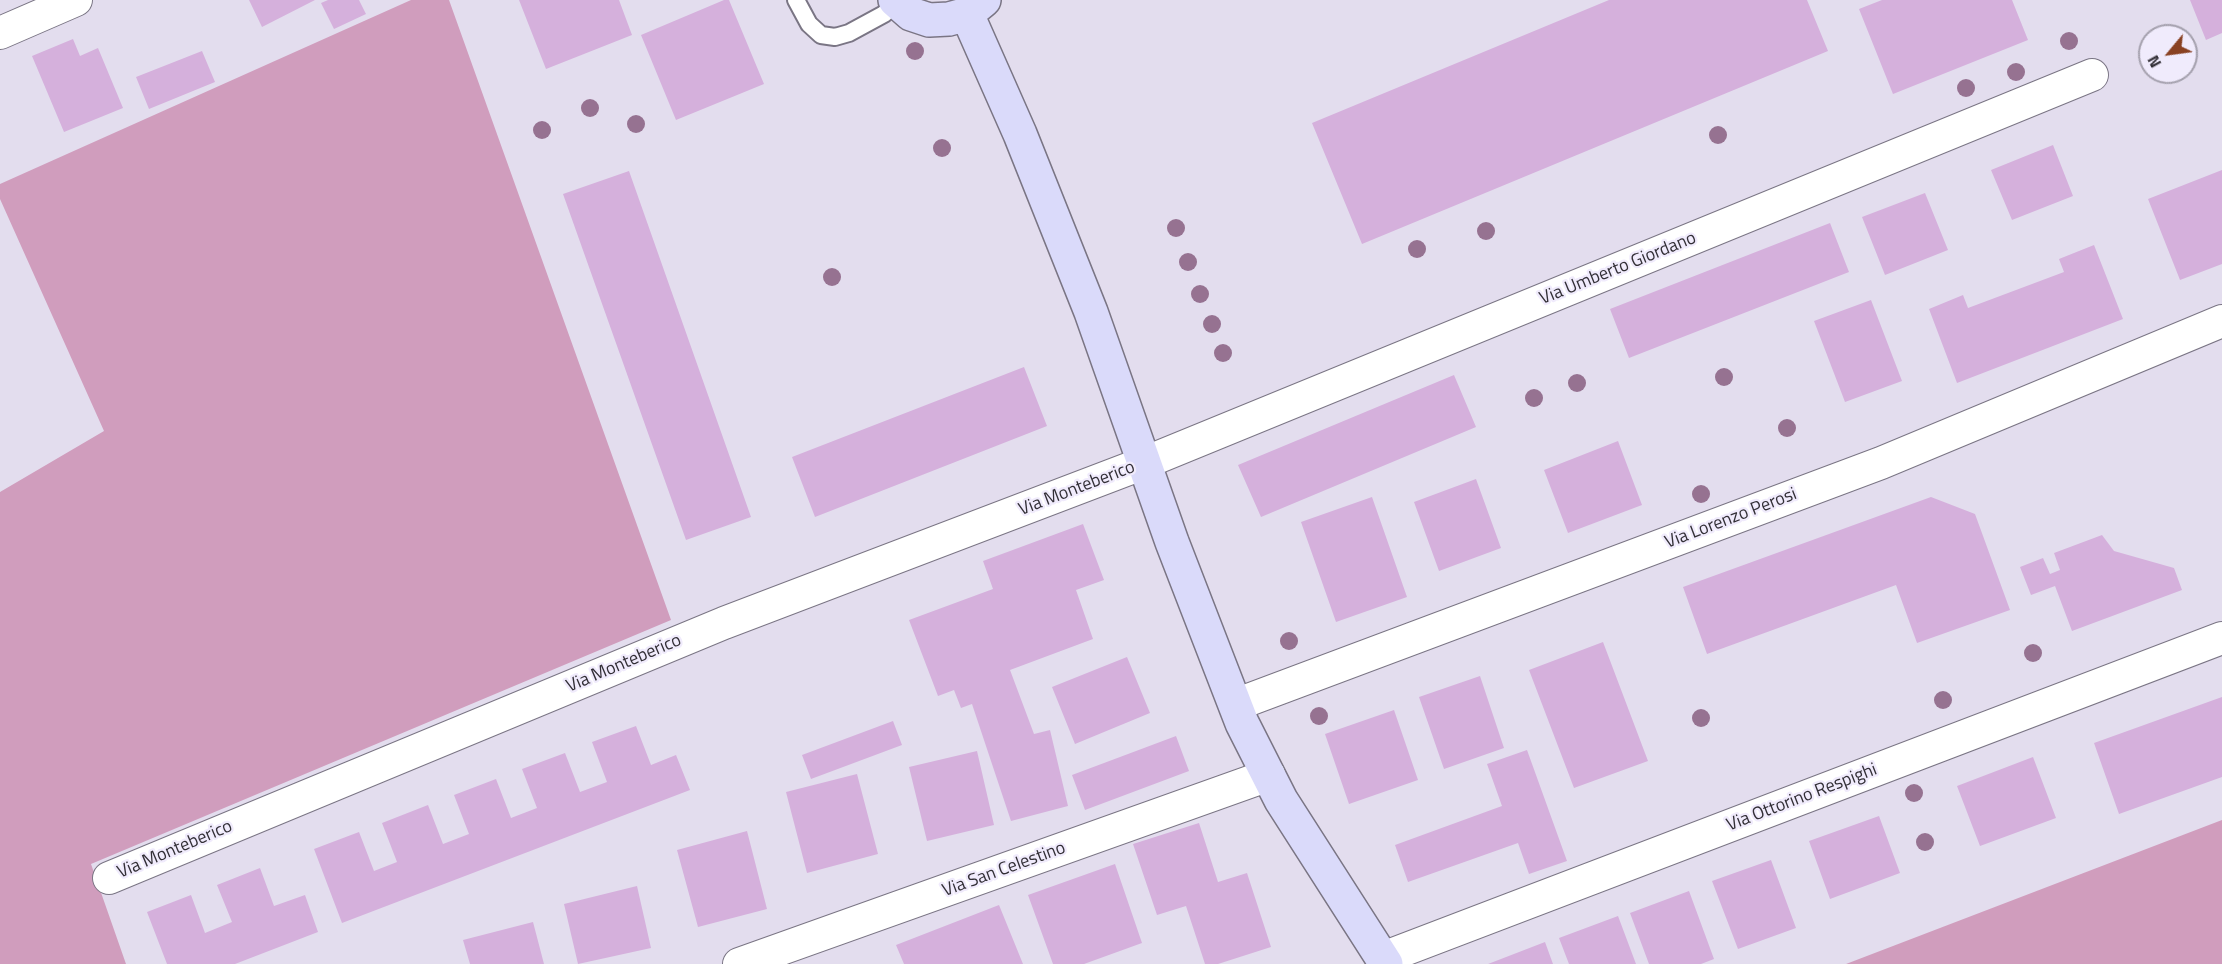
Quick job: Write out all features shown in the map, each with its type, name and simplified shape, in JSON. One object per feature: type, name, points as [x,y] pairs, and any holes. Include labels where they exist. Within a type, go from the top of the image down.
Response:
[{"type":"street","points":[[0,33],[76,0]]},
{"type":"street","points":[[895,1],[911,14],[929,20],[949,20],[975,7]]},
{"type":"street","name":"Via Monteberico","points":[[975,7],[1020,134],[1092,312],[1144,463],[1242,723],[1281,800],[1384,961]]},
{"type":"street","name":"Via Umberto Giordano","points":[[1144,463],[2092,75]]},
{"type":"street","name":"Via Lorenzo Perosi","points":[[1235,705],[1881,463],[2222,321]]},
{"type":"street","name":"Via Monteberico","points":[[109,878],[724,623],[1144,463]]},
{"type":"street","name":"Via Ottorino Respighi","points":[[1384,961],[2222,638]]},
{"type":"street","name":"Via San Celestino","points":[[739,964],[1269,775]]},
{"type":"lane","points":[[796,0],[809,24],[821,35],[835,37],[849,33],[884,14],[895,1]]},
{"type":"shaded area","points":[[411,0],[449,0],[671,620],[91,864],[126,964],[0,964],[0,492],[104,431],[0,199],[0,184]]},
{"type":"shaded area","points":[[2222,820],[2222,964],[1846,964]]},
{"type":"building","points":[[249,0],[315,0],[262,27]]},
{"type":"building","points":[[328,0],[359,0],[366,14],[334,29],[321,3]]},
{"type":"building","points":[[519,0],[619,0],[632,35],[546,69]]},
{"type":"building","points":[[724,0],[729,0],[764,84],[676,120],[641,35]]},
{"type":"building","points":[[1609,0],[1807,0],[1828,51],[1362,244],[1312,123]]},
{"type":"building","points":[[1882,0],[2012,0],[2028,40],[1893,94],[1859,9]]},
{"type":"building","points":[[2190,0],[2222,0],[2222,33],[2206,40]]},
{"type":"building","points":[[73,39],[80,56],[98,48],[123,108],[64,132],[32,56]]},
{"type":"building","points":[[202,51],[215,82],[149,109],[136,77]]},
{"type":"building","points":[[2053,145],[2073,196],[2012,220],[1991,170]]},
{"type":"building","points":[[2222,170],[2222,264],[2180,280],[2148,199]]},
{"type":"building","points":[[629,171],[751,517],[686,540],[563,194]]},
{"type":"building","points":[[1925,193],[1948,250],[1885,275],[1862,217]]},
{"type":"building","points":[[1830,223],[1849,272],[1629,358],[1610,309]]},
{"type":"building","points":[[2094,245],[2123,319],[1957,383],[1929,309],[1963,295],[1968,308],[2064,272],[2059,259]]},
{"type":"building","points":[[1871,300],[1902,381],[1845,402],[1814,321]]},
{"type":"building","points":[[1024,367],[1047,426],[815,517],[792,457]]},
{"type":"building","points":[[1454,375],[1476,427],[1261,517],[1238,465]]},
{"type":"building","points":[[1618,441],[1642,505],[1568,533],[1544,470]]},
{"type":"building","points":[[1476,479],[1501,548],[1439,571],[1414,502]]},
{"type":"building","points":[[1372,497],[1407,597],[1336,622],[1301,522]]},
{"type":"building","points":[[1931,497],[1975,514],[2010,610],[1917,643],[1896,585],[1707,654],[1683,587]]},
{"type":"building","points":[[1083,524],[1104,580],[1076,590],[1093,639],[1010,670],[1034,734],[1050,730],[1068,806],[1011,821],[972,704],[961,708],[954,690],[938,696],[909,620],[993,589],[983,561]]},
{"type":"building","points":[[2102,535],[2114,551],[2174,568],[2182,590],[2072,631],[2055,586],[2031,595],[2020,567],[2043,558],[2050,574],[2060,570],[2054,553]]},
{"type":"building","points":[[1603,642],[1648,761],[1574,788],[1529,670]]},
{"type":"building","points":[[1127,657],[1150,713],[1075,744],[1052,687]]},
{"type":"building","points":[[1480,676],[1504,748],[1444,769],[1419,697]]},
{"type":"building","points":[[2222,697],[2222,777],[2119,814],[2094,743]]},
{"type":"building","points":[[1394,710],[1418,780],[1349,804],[1325,734]]},
{"type":"building","points":[[893,721],[902,745],[811,779],[802,755]]},
{"type":"building","points":[[636,726],[651,765],[676,755],[690,790],[342,923],[314,849],[359,832],[374,871],[397,862],[382,823],[428,805],[443,844],[469,834],[454,795],[496,779],[511,818],[537,808],[522,769],[565,753],[580,792],[607,782],[592,742]]},
{"type":"building","points":[[1176,736],[1189,771],[1085,810],[1072,775]]},
{"type":"building","points":[[1527,750],[1567,861],[1529,874],[1518,843],[1408,882],[1395,845],[1502,806],[1487,764]]},
{"type":"building","points":[[977,751],[994,825],[927,841],[909,767]]},
{"type":"building","points":[[2033,757],[2056,818],[1980,846],[1957,786]]},
{"type":"building","points":[[857,774],[878,854],[807,873],[786,792]]},
{"type":"building","points":[[1879,816],[1900,873],[1830,899],[1809,841]]},
{"type":"building","points":[[1199,823],[1218,882],[1247,873],[1271,947],[1218,964],[1205,964],[1186,906],[1157,915],[1133,844]]},
{"type":"building","points":[[747,831],[767,909],[698,927],[677,850]]},
{"type":"building","points":[[1771,860],[1796,928],[1738,949],[1712,881]]},
{"type":"building","points":[[1115,864],[1142,943],[1084,964],[1053,964],[1028,895]]},
{"type":"building","points":[[260,868],[274,906],[305,895],[318,932],[235,964],[167,964],[147,912],[191,895],[205,933],[232,922],[217,885]]},
{"type":"building","points":[[637,886],[651,948],[578,964],[564,904]]},
{"type":"building","points":[[1689,891],[1714,959],[1701,964],[1649,964],[1630,913]]},
{"type":"building","points":[[999,905],[1023,964],[904,964],[896,945]]},
{"type":"building","points":[[1618,916],[1636,964],[1569,964],[1559,938]]},
{"type":"building","points":[[533,922],[544,964],[470,964],[463,940]]},
{"type":"building","points":[[1545,942],[1553,964],[1488,964]]}]
